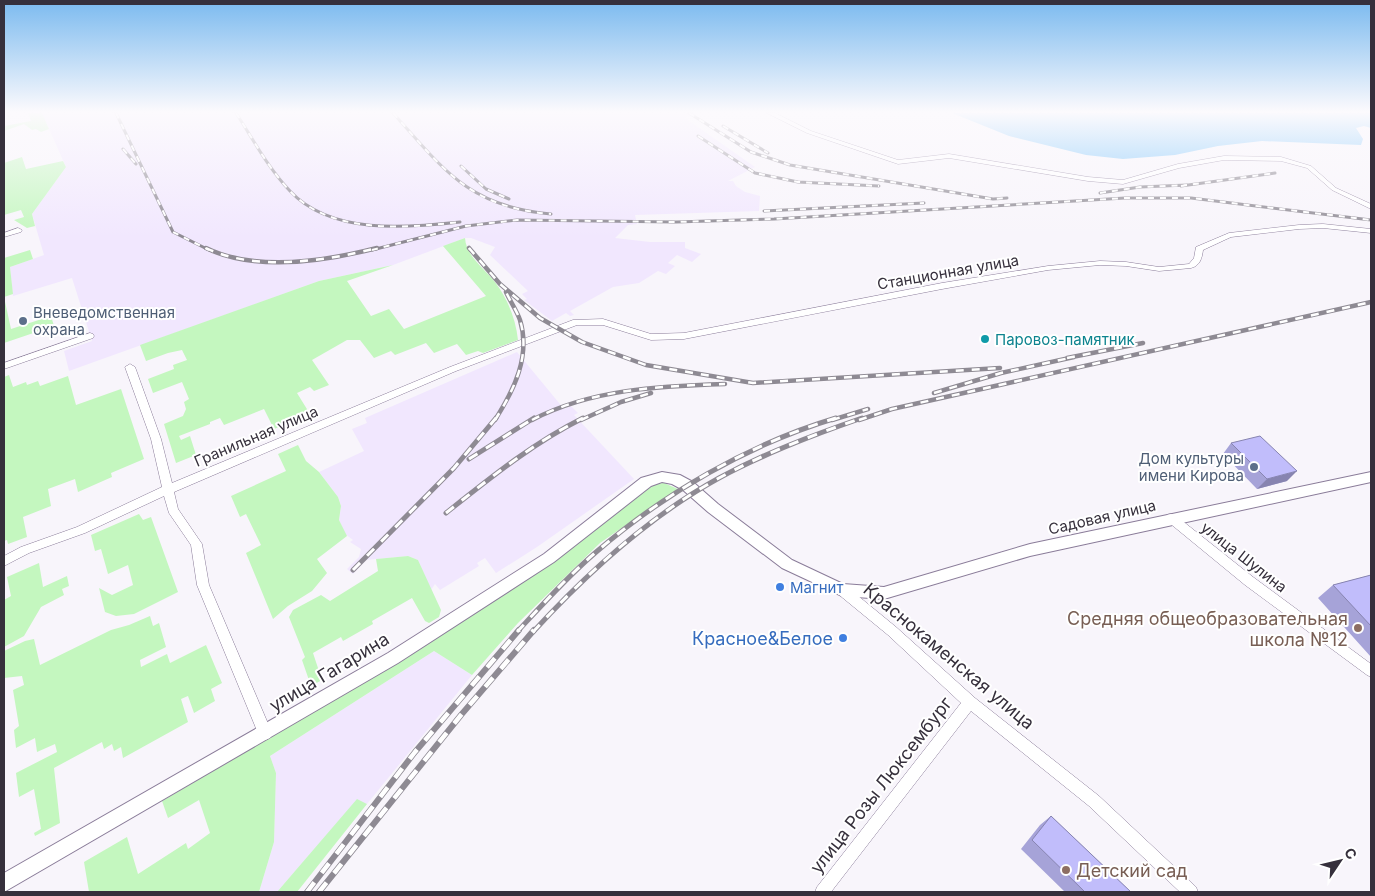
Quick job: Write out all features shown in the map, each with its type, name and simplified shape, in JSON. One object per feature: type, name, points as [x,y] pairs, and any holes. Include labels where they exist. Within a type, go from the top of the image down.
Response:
[{"type":"street","points":[[877,155],[898,162],[949,156],[1088,179],[1123,182],[1178,166],[1224,158],[1281,159],[1309,167],[1334,189],[1371,206]]},
{"type":"street","name":"Станционная улица","points":[[522,342],[576,322],[588,321],[603,322],[650,337],[669,338],[1048,268],[1100,263],[1126,264],[1159,269],[1191,266],[1198,259],[1199,249],[1229,234],[1324,226],[1371,231]]},
{"type":"street","points":[[4,234],[18,230]]},
{"type":"street","points":[[4,366],[90,336]]},
{"type":"street","name":"Гранильная улица","points":[[4,561],[25,550],[81,530],[167,490],[453,369],[522,342]]},
{"type":"street","points":[[130,367],[156,439],[173,510],[196,544],[203,585],[265,733]]},
{"type":"street","name":"Краснокаменская улица","points":[[662,477],[675,479],[688,486],[713,508],[787,564],[842,590],[892,631],[970,702],[1094,801],[1191,892]]},
{"type":"street","name":"улица Гагарина","points":[[4,883],[393,658],[549,558],[646,482],[662,477]]},
{"type":"street","name":"Садовая улица","points":[[842,590],[884,593],[1030,550],[1171,518],[1371,477]]},
{"type":"street","name":"улица Шулина","points":[[1171,518],[1249,581],[1371,671]]},
{"type":"street","name":"улица Розы Люксембург","points":[[822,892],[970,702]]},
{"type":"street","points":[[1174,876],[1180,892]]},
{"type":"shaded area","points":[[61,155],[738,155],[755,167],[728,181],[733,181],[736,186],[745,192],[760,196],[759,211],[635,215],[637,224],[628,225],[615,238],[650,242],[685,242],[685,248],[701,254],[692,262],[677,255],[668,263],[675,266],[666,274],[658,271],[639,283],[613,287],[570,311],[574,315],[570,316],[566,313],[552,321],[524,300],[527,299],[522,294],[528,291],[490,255],[495,247],[471,238],[465,238],[393,265],[319,281],[69,371],[64,351],[92,341],[72,278],[13,296],[10,267],[44,255],[32,214],[66,167]]},
{"type":"shaded area","points":[[517,352],[564,409],[571,406],[578,413],[574,415],[634,479],[537,547],[496,573],[485,558],[477,563],[479,566],[440,590],[435,584],[431,590],[418,560],[408,556],[366,560],[353,574],[347,569],[359,557],[361,549],[350,542],[353,540],[345,534],[339,520],[341,506],[338,497],[319,472],[364,451],[352,429],[367,423],[365,418]]},
{"type":"shaded area","points":[[434,651],[472,675],[367,804],[357,800],[277,892],[259,892],[274,842],[276,773],[270,756]]},
{"type":"green space","points":[[22,157],[26,169],[63,161],[66,167],[32,214],[35,226],[27,228],[14,220],[24,217],[21,210],[4,215],[4,163]]},
{"type":"green space","points":[[465,238],[469,251],[476,262],[495,282],[504,295],[513,317],[518,340],[483,353],[478,351],[466,355],[457,344],[434,353],[426,343],[395,355],[391,351],[374,358],[360,340],[347,340],[312,360],[329,385],[314,391],[310,387],[297,393],[310,414],[274,429],[264,409],[224,425],[220,418],[179,436],[181,440],[190,436],[196,455],[176,463],[164,424],[183,416],[186,409],[184,402],[189,399],[182,382],[153,393],[148,379],[174,369],[173,365],[187,360],[182,350],[146,361],[140,345],[319,281],[393,265],[347,281],[371,316],[389,309],[404,329],[486,296],[443,246]]},
{"type":"green space","points":[[30,250],[33,259],[10,267],[13,294],[4,297],[4,258]]},
{"type":"green space","points":[[4,297],[11,329],[51,316],[54,326],[4,343]]},
{"type":"green space","points":[[9,375],[13,387],[26,382],[27,385],[38,381],[40,386],[68,376],[76,405],[121,389],[144,459],[111,473],[112,477],[78,492],[75,479],[48,489],[51,506],[23,517],[27,537],[8,544],[7,540],[4,541],[4,377]]},
{"type":"green space","points":[[298,445],[306,461],[319,472],[338,497],[341,506],[339,520],[347,536],[317,559],[327,573],[312,591],[288,606],[273,619],[246,553],[261,545],[246,514],[240,517],[231,496],[286,471],[278,454]]},
{"type":"green space","points":[[664,483],[678,489],[600,543],[518,623],[472,675],[434,651],[270,756],[276,773],[274,842],[259,892],[89,892],[84,862],[127,837],[138,874],[186,843],[188,849],[210,833],[199,800],[168,818],[162,801],[359,685],[653,484]]},
{"type":"green space","points":[[139,514],[143,520],[151,517],[178,592],[134,614],[116,616],[105,612],[99,588],[112,595],[133,585],[128,565],[108,574],[101,549],[95,551],[91,535]]},
{"type":"green space","points":[[408,556],[418,560],[441,610],[439,617],[429,623],[425,621],[412,598],[372,621],[373,624],[343,641],[341,637],[313,653],[322,680],[311,686],[302,660],[305,657],[289,617],[293,610],[321,595],[330,601],[378,571],[376,559]]},
{"type":"green space","points":[[39,563],[43,587],[67,576],[69,586],[62,589],[64,595],[41,607],[24,636],[4,647],[4,600],[11,596],[7,577]]},
{"type":"green space","points":[[150,616],[153,626],[159,623],[166,647],[140,660],[141,667],[167,654],[170,663],[206,645],[222,683],[211,689],[215,701],[194,713],[188,696],[181,699],[188,722],[123,758],[121,747],[114,751],[112,744],[104,749],[102,742],[54,768],[60,823],[35,836],[34,833],[41,829],[34,789],[19,797],[16,773],[57,752],[55,744],[37,752],[35,738],[16,748],[14,730],[19,726],[13,690],[24,685],[22,676],[4,678],[4,651],[34,639],[40,665],[111,630]]},
{"type":"green space","points":[[357,799],[367,804],[297,892],[277,892]]},
{"type":"water","points":[[1085,155],[1176,155],[1123,159]]},
{"type":"building","points":[[1260,436],[1297,471],[1267,479],[1231,443]]},
{"type":"building","points":[[1371,575],[1371,626],[1333,585]]},
{"type":"building","points":[[1051,816],[1131,892],[1085,892],[1032,840]]},
{"type":"railway","points":[[128,155],[136,164]]},
{"type":"railway","points":[[136,155],[173,232],[209,250]]},
{"type":"railway","points":[[263,155],[290,191],[307,205],[326,215],[348,222],[370,225],[416,226],[460,222]]},
{"type":"railway","points":[[431,155],[460,182],[478,194],[523,210],[551,214]]},
{"type":"railway","points":[[727,155],[755,173],[798,182],[879,186]]},
{"type":"railway","points":[[759,155],[790,165],[993,199],[1007,198]]},
{"type":"railway","points":[[461,166],[486,189],[509,199]]},
{"type":"railway","points":[[1181,186],[1275,173]]},
{"type":"railway","points":[[1100,193],[1140,187],[1187,185]]},
{"type":"railway","points":[[372,250],[466,226],[517,220],[676,222],[774,219],[1125,198],[1191,198],[1371,220]]},
{"type":"railway","points":[[764,211],[924,203]]},
{"type":"railway","points":[[206,248],[246,260],[268,262],[313,260],[377,248]]},
{"type":"railway","points":[[470,250],[469,248],[500,284],[540,318],[582,342],[646,365],[753,383],[1000,368]]},
{"type":"railway","points":[[495,420],[514,385],[522,360],[523,333],[520,320],[506,292]]},
{"type":"railway","points":[[859,420],[892,409],[1371,302]]},
{"type":"railway","points":[[1067,358],[1143,343]]},
{"type":"railway","points":[[934,393],[1001,373],[1074,357]]},
{"type":"railway","points":[[532,420],[578,402],[626,391],[725,384]]},
{"type":"railway","points":[[581,420],[621,402],[651,393]]},
{"type":"railway","points":[[832,420],[868,409]]},
{"type":"railway","points":[[353,570],[454,468],[496,418]]},
{"type":"railway","points":[[469,459],[534,418]]},
{"type":"railway","points":[[446,513],[529,450],[583,418]]},
{"type":"railway","points":[[517,632],[585,562],[621,531],[678,491],[708,473],[771,442],[836,418]]},
{"type":"railway","points":[[533,632],[597,568],[643,528],[693,493],[736,469],[772,453],[862,418]]},
{"type":"railway","points":[[307,892],[415,752],[519,630]]},
{"type":"railway","points":[[319,892],[461,715],[534,630]]},
{"type":"place","name":"Вневедомственная охрана","points":[[23,321]]},
{"type":"place","name":"Паровоз-памятник","points":[[985,339]]},
{"type":"place","name":"Дом культуры имени Кирова","points":[[1254,467]]},
{"type":"place","name":"Магнит","points":[[780,587]]},
{"type":"place","name":"Средняя общеобразовательная школа №12","points":[[1358,628]]},
{"type":"place","name":"Красное&Белое","points":[[843,638]]},
{"type":"place","name":"Детский сад","points":[[1066,870]]}]
